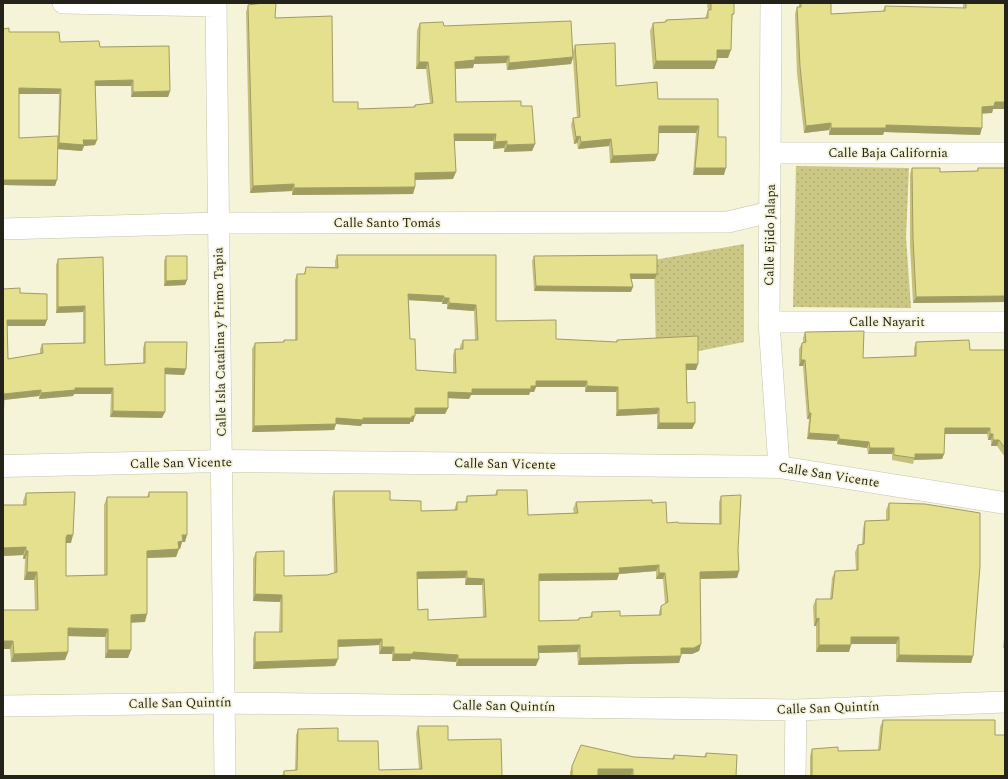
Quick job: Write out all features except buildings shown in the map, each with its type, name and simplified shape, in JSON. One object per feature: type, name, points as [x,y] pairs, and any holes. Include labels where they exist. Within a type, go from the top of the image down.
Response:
[{"type":"street","points":[[64,3],[216,5]]},
{"type":"street","name":"Calle Ejido Jalapa","points":[[771,3],[769,322],[779,467]]},
{"type":"street","name":"Calle Isla Catalina y Primo Tapia","points":[[216,5],[225,776]]},
{"type":"street","name":"Calle Baja California","points":[[771,153],[1005,154]]},
{"type":"street","name":"Calle Santo Tomás","points":[[3,229],[218,223],[728,222],[770,212]]},
{"type":"street","name":"Calle Nayarit","points":[[769,322],[1005,322]]},
{"type":"street","name":"Calle San Vicente","points":[[3,466],[222,461],[779,467],[1005,503]]},
{"type":"street","name":"Calle San Quintín","points":[[3,706],[224,702],[796,710],[1005,702]]},
{"type":"street","points":[[795,776],[796,710]]},
{"type":"shaded area","points":[[796,166],[909,168],[906,237],[911,308],[793,307]]},
{"type":"shaded area","points":[[744,244],[744,342],[699,351],[656,353],[654,260]]}]
